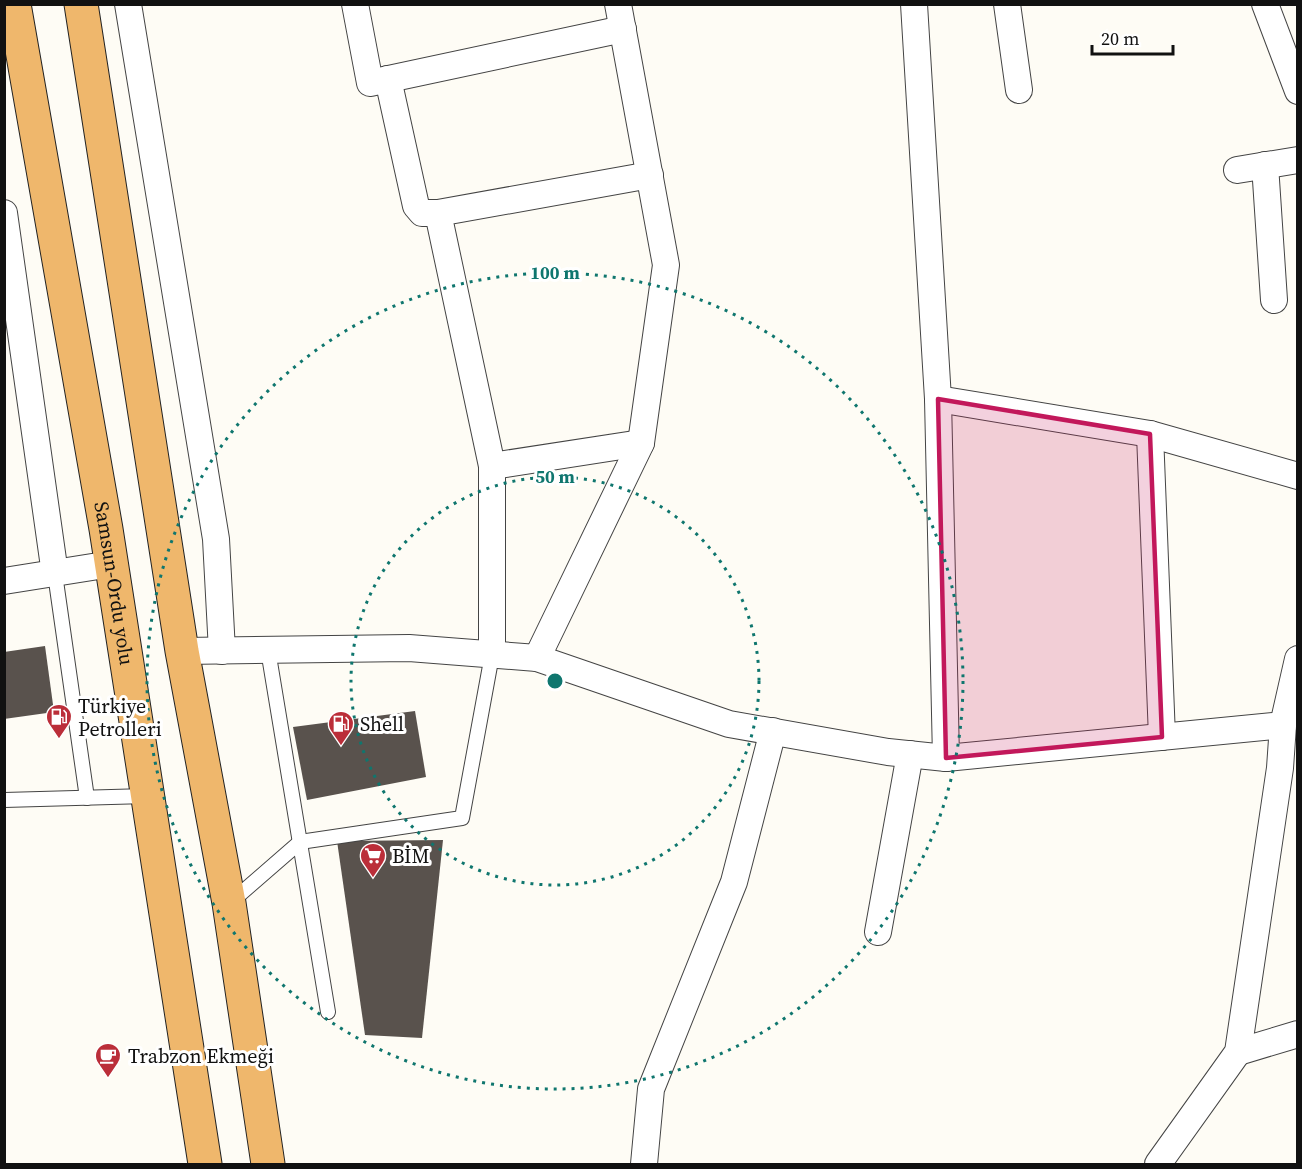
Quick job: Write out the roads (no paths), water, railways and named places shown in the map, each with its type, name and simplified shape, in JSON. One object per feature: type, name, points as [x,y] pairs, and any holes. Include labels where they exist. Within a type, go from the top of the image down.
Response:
[{"type":"highway","name":"Samsun-Ordu yolu","points":[[14,4],[111,564],[205,1164]]},
{"type":"highway","points":[[81,4],[182,651],[229,903],[268,1164]]},
{"type":"street","points":[[128,4],[216,539],[222,651]]},
{"type":"street","points":[[355,4],[370,83],[624,12],[666,265],[641,443],[537,658]]},
{"type":"street","points":[[914,4],[938,399],[946,758]]},
{"type":"street","points":[[1007,4],[1019,90]]},
{"type":"street","points":[[1265,4],[1298,91]]},
{"type":"street","points":[[388,79],[416,206],[422,213],[438,213],[650,175]]},
{"type":"street","points":[[1237,170],[1298,160]]},
{"type":"street","points":[[1265,165],[1274,300]]},
{"type":"street","points":[[4,213],[55,574]]},
{"type":"street","points":[[438,213],[492,466],[492,655]]},
{"type":"street","points":[[938,399],[1150,434],[1298,476]]},
{"type":"street","points":[[1150,434],[1162,737]]},
{"type":"street","points":[[492,466],[641,443]]},
{"type":"street","points":[[4,581],[111,564]]},
{"type":"street","points":[[182,651],[409,648],[537,658],[729,724],[946,758],[1283,725]]},
{"type":"street","points":[[1158,1164],[1238,1052],[1280,768],[1283,725],[1298,658]]},
{"type":"street","points":[[644,1164],[651,1089],[734,882],[772,731]]},
{"type":"street","points":[[878,932],[910,754]]},
{"type":"street","points":[[1238,1052],[1298,1034]]},
{"type":"lane","points":[[55,574],[87,798]]},
{"type":"lane","points":[[268,650],[328,1012]]},
{"type":"lane","points":[[229,903],[300,842],[462,818],[492,655]]},
{"type":"lane","points":[[4,800],[147,796]]},
{"type":"place","name":"Türkiye Petrolleri","points":[[59,740]]},
{"type":"place","name":"Shell","points":[[341,747]]},
{"type":"place","name":"BİM","points":[[373,879]]},
{"type":"place","name":"Trabzon Ekmeği","points":[[108,1079]]}]
